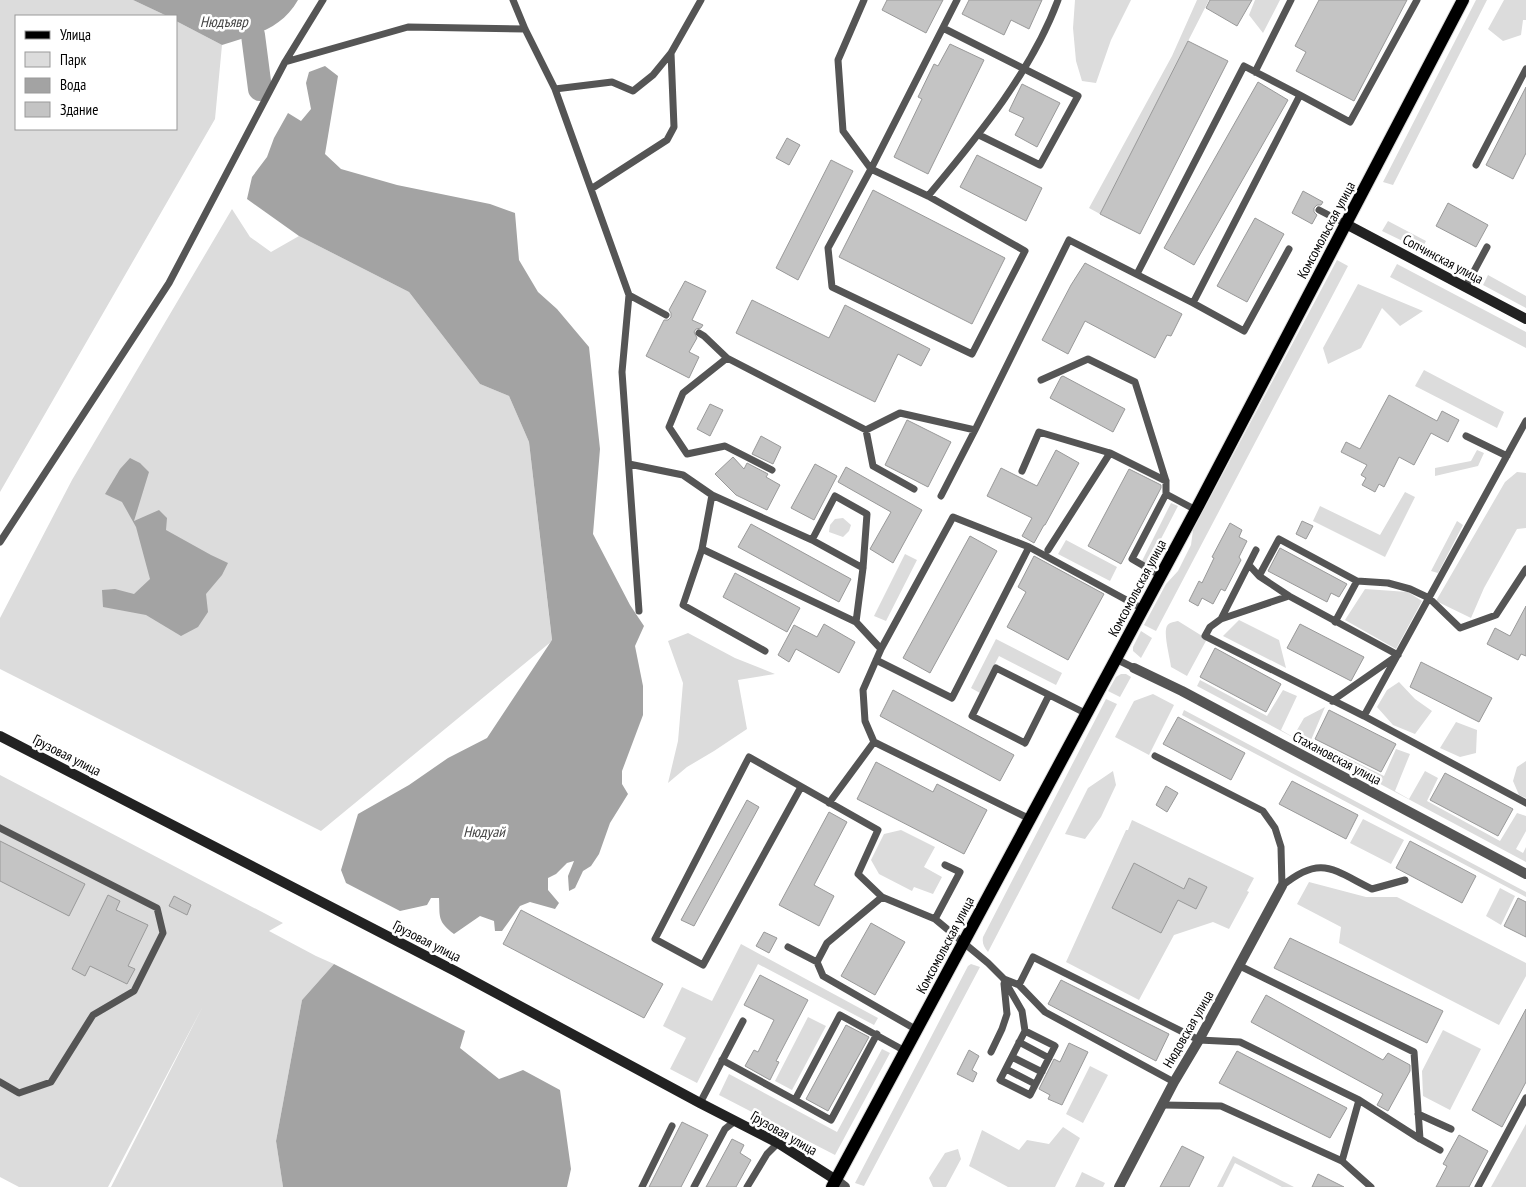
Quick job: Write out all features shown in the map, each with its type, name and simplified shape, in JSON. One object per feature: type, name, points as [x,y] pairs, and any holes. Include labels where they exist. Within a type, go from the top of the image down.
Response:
[{"type":"main road","name":"Комсомольская улица","points":[[838,1185],[905,1050],[1161,576],[1463,0]]},
{"type":"main road","name":"Сопчинская улица","points":[[1346,224],[1526,319]]},
{"type":"main road","name":"Грузовая улица","points":[[0,736],[414,949],[778,1143],[838,1185]]},
{"type":"street","name":"Стахановская улица","points":[[1134,668],[1191,696],[1526,874]]},
{"type":"street","name":"Нюдовская улица","points":[[1119,1187],[1174,1082],[1240,966],[1282,886]]},
{"type":"lane","points":[[0,542],[169,283],[285,62],[323,0]]},
{"type":"lane","points":[[513,0],[525,29],[555,89],[629,295],[622,372],[639,611]]},
{"type":"lane","points":[[555,89],[612,82],[632,91],[653,75],[671,53],[701,0]]},
{"type":"lane","points":[[864,0],[838,60],[843,131],[870,169],[928,196],[1025,251],[972,354],[832,287],[828,248],[870,169],[944,28],[956,0]]},
{"type":"lane","points":[[928,196],[979,135],[1024,69],[1052,18],[1058,0]]},
{"type":"lane","points":[[1256,72],[1292,0]]},
{"type":"lane","points":[[1137,274],[1244,66],[1350,122],[1417,0]]},
{"type":"lane","points":[[285,62],[408,27],[525,29]]},
{"type":"lane","points":[[944,28],[1078,96],[1040,165],[979,135]]},
{"type":"lane","points":[[591,188],[668,140],[674,127],[671,53]]},
{"type":"lane","points":[[1476,165],[1526,69]]},
{"type":"lane","points":[[1193,303],[1300,95]]},
{"type":"lane","points":[[1319,210],[1346,224]]},
{"type":"lane","points":[[941,496],[1069,240],[1244,331],[1289,249]]},
{"type":"lane","points":[[1466,286],[1487,248]]},
{"type":"lane","points":[[629,295],[666,315]]},
{"type":"lane","points":[[699,333],[727,358],[866,430]]},
{"type":"lane","points":[[727,358],[683,393],[669,427],[686,454],[725,446],[772,470]]},
{"type":"lane","points":[[1041,380],[1088,359],[1135,382],[1166,481],[1166,494],[1132,560],[1161,576]]},
{"type":"lane","points":[[866,430],[900,413],[974,430]]},
{"type":"lane","points":[[1364,716],[1526,421]]},
{"type":"lane","points":[[866,430],[873,466],[914,489]]},
{"type":"lane","points":[[1022,471],[1039,432],[1110,453],[1166,481]]},
{"type":"lane","points":[[1466,436],[1507,456]]},
{"type":"lane","points":[[1048,550],[1110,453]]},
{"type":"lane","points":[[629,464],[683,475],[712,495],[812,540],[863,568]]},
{"type":"lane","points":[[1166,494],[1196,510]]},
{"type":"lane","points":[[712,495],[702,548],[683,605],[765,651]]},
{"type":"lane","points":[[812,540],[835,496],[867,514],[856,622]]},
{"type":"lane","points":[[1030,819],[874,742],[865,720],[863,690],[881,649],[954,517],[1029,547],[1143,609]]},
{"type":"lane","points":[[1259,576],[1279,539],[1357,581],[1388,583],[1410,588],[1429,598],[1460,628],[1496,615],[1526,569]]},
{"type":"lane","points":[[876,660],[952,698],[1029,547]]},
{"type":"lane","points":[[702,548],[856,622],[881,649]]},
{"type":"lane","points":[[1222,619],[1256,550]]},
{"type":"lane","points":[[1249,565],[1259,576],[1289,596],[1398,655]]},
{"type":"lane","points":[[1335,622],[1357,581]]},
{"type":"lane","points":[[1289,596],[1222,619],[1210,626],[1205,636],[1364,716],[1526,803]]},
{"type":"lane","points":[[1332,701],[1398,655]]},
{"type":"lane","points":[[1116,659],[1134,668]]},
{"type":"lane","points":[[1049,695],[1025,743],[972,716],[996,668],[1087,714]]},
{"type":"lane","points":[[829,803],[874,742]]},
{"type":"lane","points":[[1155,756],[1263,812],[1275,828],[1282,847],[1282,886]]},
{"type":"lane","points":[[801,787],[703,965],[655,939],[749,758],[801,787],[829,803],[878,830],[858,874],[882,897],[935,920],[964,942],[1003,978],[1022,1011],[1025,1031],[1000,1080],[1030,1096],[1055,1046],[1025,1031]]},
{"type":"lane","points":[[0,828],[157,908],[163,933],[134,991],[93,1015],[51,1082],[19,1093],[0,1082]]},
{"type":"lane","points":[[935,920],[960,872],[945,865]]},
{"type":"lane","points":[[1282,886],[1306,870],[1316,867],[1332,869],[1372,889],[1405,880]]},
{"type":"lane","points":[[817,962],[827,943],[882,897]]},
{"type":"lane","points":[[788,947],[817,962],[823,976],[917,1030]]},
{"type":"lane","points":[[1019,985],[1033,957],[1199,1040],[1240,1042],[1359,1100],[1440,1150]]},
{"type":"lane","points":[[1240,966],[1414,1052],[1420,1139]]},
{"type":"lane","points":[[1003,978],[1019,985],[1045,1012],[1174,1082]]},
{"type":"lane","points":[[991,1052],[1007,1014],[1003,978]]},
{"type":"lane","points":[[795,1100],[840,1015],[905,1050]]},
{"type":"lane","points":[[700,1103],[744,1021]]},
{"type":"lane","points":[[722,1060],[831,1120],[877,1034]]},
{"type":"lane","points":[[1019,1042],[1049,1058]]},
{"type":"lane","points":[[1012,1057],[1042,1072]]},
{"type":"lane","points":[[1006,1069],[1036,1084]]},
{"type":"lane","points":[[1478,1187],[1526,1098]]},
{"type":"lane","points":[[1342,1160],[1359,1100]]},
{"type":"lane","points":[[1163,1106],[1221,1106],[1342,1160],[1371,1187]]},
{"type":"lane","points":[[1418,1114],[1451,1129]]},
{"type":"lane","points":[[694,1187],[725,1129],[735,1121]]},
{"type":"lane","points":[[642,1187],[672,1126]]},
{"type":"lane","points":[[746,1187],[767,1154],[778,1143]]},
{"type":"green space","points":[[0,0],[133,0],[165,15],[15,15],[15,130],[178,130],[178,22],[222,45],[215,119],[0,492]]},
{"type":"green space","points":[[1075,0],[1131,0],[1111,40],[1096,83],[1082,81],[1076,61],[1073,28]]},
{"type":"green space","points":[[1197,0],[1209,0],[1100,214],[1089,208],[1172,56]]},
{"type":"green space","points":[[1255,0],[1280,0],[1263,33],[1249,15]]},
{"type":"green space","points":[[1476,0],[1487,0],[1393,185],[1383,182]]},
{"type":"green space","points":[[1504,0],[1526,0],[1526,20],[1523,20],[1521,35],[1503,41],[1488,29]]},
{"type":"green space","points":[[232,209],[250,237],[271,252],[299,236],[409,292],[480,384],[509,396],[529,442],[552,641],[321,831],[0,669],[0,618],[72,480]]},
{"type":"green space","points":[[1388,221],[1426,241],[1421,250],[1382,231]]},
{"type":"green space","points":[[1337,260],[1348,266],[1156,631],[1144,625],[1166,584],[1178,571],[1191,545],[1193,530]]},
{"type":"green space","points":[[1397,264],[1526,332],[1526,348],[1390,277]]},
{"type":"green space","points":[[1488,275],[1526,296],[1526,308],[1483,285]]},
{"type":"green space","points":[[1358,284],[1423,311],[1400,326],[1382,308],[1361,348],[1328,364],[1323,348]]},
{"type":"green space","points":[[1424,370],[1504,412],[1497,428],[1415,386]]},
{"type":"green space","points":[[1477,450],[1484,453],[1478,466],[1435,476],[1435,468],[1471,461]]},
{"type":"green space","points":[[1517,472],[1526,473],[1526,528],[1517,529],[1484,588],[1471,618],[1436,601],[1505,482]]},
{"type":"green space","points":[[1405,492],[1415,497],[1385,557],[1313,521],[1320,506],[1380,535]]},
{"type":"green space","points":[[1171,503],[1178,506],[1148,564],[1142,561]]},
{"type":"green space","points":[[843,518],[851,525],[849,531],[843,537],[829,532],[830,525],[835,519]]},
{"type":"green space","points":[[1457,521],[1463,525],[1438,573],[1431,571]]},
{"type":"green space","points":[[1066,540],[1117,567],[1110,581],[1058,554]]},
{"type":"green space","points":[[905,554],[917,560],[886,621],[874,616]]},
{"type":"green space","points":[[1365,589],[1408,592],[1422,601],[1396,649],[1345,620]]},
{"type":"green space","points":[[1239,620],[1279,640],[1286,668],[1223,636]]},
{"type":"green space","points":[[1178,621],[1207,639],[1187,676],[1171,667],[1167,646],[1167,626]]},
{"type":"green space","points":[[1141,631],[1152,638],[1141,658],[1133,651],[1133,647]]},
{"type":"green space","points":[[688,633],[735,658],[775,674],[738,680],[747,729],[687,767],[668,783],[678,741],[683,683],[668,641]]},
{"type":"green space","points":[[996,639],[1062,673],[1056,685],[999,656],[980,693],[971,688]]},
{"type":"green space","points":[[1121,674],[1131,677],[1120,697],[1108,691],[1116,677]]},
{"type":"green space","points":[[1200,680],[1267,716],[1283,690],[1297,696],[1281,730],[1293,737],[1304,718],[1325,707],[1311,740],[1384,776],[1396,749],[1410,754],[1395,791],[1409,799],[1425,771],[1438,778],[1427,801],[1500,841],[1517,813],[1526,816],[1526,831],[1516,849],[1523,853],[1526,847],[1526,862],[1197,686]]},
{"type":"green space","points":[[1399,682],[1415,699],[1432,711],[1415,734],[1393,725],[1377,707],[1387,690]]},
{"type":"green space","points":[[1153,694],[1174,705],[1149,755],[1115,737],[1134,701]]},
{"type":"green space","points":[[1106,699],[1117,704],[988,952],[983,942],[983,937]]},
{"type":"green space","points":[[1184,710],[1526,892],[1526,897],[1182,715]]},
{"type":"green space","points":[[1456,722],[1477,730],[1476,753],[1460,757],[1440,748]]},
{"type":"green space","points":[[1526,761],[1526,798],[1519,795],[1513,781],[1517,767]]},
{"type":"green space","points":[[1113,771],[1116,785],[1101,817],[1085,839],[1065,834],[1088,788]]},
{"type":"green space","points":[[0,775],[283,923],[269,931],[334,964],[302,1000],[276,1141],[283,1187],[111,1187],[203,1006],[108,1187],[19,1187],[0,1177]]},
{"type":"green space","points":[[1363,819],[1404,840],[1391,864],[1350,843]]},
{"type":"green space","points":[[1132,820],[1254,878],[1247,891],[1249,892],[1229,929],[1213,922],[1174,935],[1139,1000],[1066,962]]},
{"type":"green space","points":[[901,830],[935,847],[924,867],[942,877],[933,894],[914,887],[912,891],[879,874],[871,860],[884,834]]},
{"type":"green space","points":[[1309,882],[1366,897],[1397,897],[1526,963],[1526,976],[1499,1025],[1339,943],[1341,927],[1297,904]]},
{"type":"green space","points":[[1500,888],[1515,896],[1501,925],[1486,916]]},
{"type":"green space","points":[[741,944],[878,1018],[874,1025],[758,964],[697,1083],[670,1069],[686,1038],[663,1026],[682,987],[712,1001]]},
{"type":"green space","points":[[971,964],[980,967],[864,1186],[855,1183],[968,966]]},
{"type":"green space","points":[[808,1017],[826,1026],[792,1090],[775,1081]]},
{"type":"green space","points":[[1443,1030],[1481,1049],[1450,1110],[1423,1096],[1422,1071]]},
{"type":"green space","points":[[882,1049],[890,1053],[835,1155],[719,1095],[729,1074],[837,1132]]},
{"type":"green space","points":[[1090,1066],[1108,1075],[1083,1123],[1066,1114]]},
{"type":"green space","points":[[1526,1124],[1526,1187],[1491,1187]]},
{"type":"green space","points":[[1063,1127],[1080,1138],[1055,1187],[1008,1187],[969,1166],[982,1130],[1019,1150],[1027,1140],[1049,1144]]},
{"type":"green space","points":[[958,1149],[961,1159],[946,1187],[933,1187],[929,1178],[945,1153]]},
{"type":"green space","points":[[1233,1156],[1294,1187],[1282,1187],[1235,1163],[1223,1187],[1217,1187]]},
{"type":"green space","points":[[1082,1172],[1105,1183],[1103,1187],[1075,1187]]},
{"type":"water","name":"Нюдъявр","points":[[133,0],[298,0],[291,10],[275,25],[222,45],[178,22],[178,15],[165,15]]},
{"type":"water","name":"Нюдуай","points":[[325,66],[338,76],[325,154],[341,169],[397,185],[490,204],[515,213],[519,260],[538,292],[557,309],[589,347],[600,449],[593,534],[630,605],[644,626],[635,646],[643,686],[643,715],[622,771],[622,784],[628,794],[610,823],[599,854],[591,866],[583,871],[575,888],[569,891],[568,876],[574,861],[567,863],[556,874],[548,878],[548,890],[559,903],[555,909],[530,902],[520,906],[502,931],[495,931],[494,921],[480,916],[454,934],[445,926],[440,918],[439,898],[431,898],[427,905],[400,911],[346,883],[341,870],[358,814],[409,785],[448,758],[487,738],[552,640],[529,442],[509,396],[480,384],[409,292],[299,236],[247,199],[252,177],[267,157],[274,138],[288,113],[301,121],[311,109],[306,83],[309,72]]},
{"type":"water","points":[[130,458],[140,463],[149,472],[134,521],[159,510],[167,518],[166,530],[228,563],[222,575],[206,594],[208,612],[198,627],[181,636],[146,615],[103,607],[102,590],[115,589],[134,594],[150,579],[136,527],[122,502],[105,494],[120,469]]},
{"type":"water","points":[[334,964],[465,1031],[460,1048],[499,1079],[523,1070],[560,1090],[571,1169],[567,1187],[283,1187],[276,1141],[302,1000]]},
{"type":"building","points":[[887,0],[943,0],[926,33],[882,10]]},
{"type":"building","points":[[969,0],[1042,0],[1029,29],[1011,20],[1004,35],[962,14]]},
{"type":"building","points":[[1210,0],[1252,0],[1237,26],[1206,8]]},
{"type":"building","points":[[1319,0],[1407,0],[1354,101],[1296,71],[1306,52],[1295,46]]},
{"type":"building","points":[[1188,41],[1228,61],[1140,234],[1100,214]]},
{"type":"building","points":[[950,44],[984,60],[928,174],[894,157],[922,99],[918,97],[934,64],[938,66]]},
{"type":"building","points":[[1258,82],[1288,100],[1194,265],[1164,248]]},
{"type":"building","points":[[1022,84],[1060,103],[1037,147],[1015,135],[1024,118],[1009,111]]},
{"type":"building","points":[[1526,87],[1526,153],[1513,179],[1486,165]]},
{"type":"building","points":[[787,138],[800,145],[789,165],[776,158]]},
{"type":"building","points":[[977,155],[1042,188],[1026,221],[960,187]]},
{"type":"building","points":[[831,160],[853,171],[798,280],[776,268]]},
{"type":"building","points":[[873,190],[1005,258],[972,324],[839,257]]},
{"type":"building","points":[[1303,191],[1323,202],[1314,208],[1314,212],[1317,215],[1312,224],[1292,213]]},
{"type":"building","points":[[1448,203],[1488,225],[1476,247],[1436,226]]},
{"type":"building","points":[[1255,218],[1284,234],[1247,302],[1217,286]]},
{"type":"building","points":[[1085,263],[1182,314],[1171,336],[1167,335],[1155,358],[1085,321],[1068,354],[1042,340]]},
{"type":"building","points":[[685,281],[706,291],[692,320],[703,325],[694,332],[697,338],[689,352],[699,357],[689,378],[646,356],[664,320],[668,320],[671,317],[669,310]]},
{"type":"building","points":[[752,300],[829,338],[845,305],[930,349],[921,366],[898,354],[875,402],[736,333]]},
{"type":"building","points":[[1063,376],[1125,409],[1113,432],[1050,398]]},
{"type":"building","points":[[1389,395],[1437,421],[1442,411],[1459,420],[1448,442],[1431,433],[1414,465],[1399,457],[1384,487],[1379,484],[1375,492],[1362,485],[1366,478],[1361,475],[1367,465],[1341,452],[1346,442],[1360,449]]},
{"type":"building","points":[[710,404],[723,410],[710,436],[697,429]]},
{"type":"building","points":[[907,420],[951,442],[928,487],[885,465]]},
{"type":"building","points":[[761,436],[781,447],[773,464],[752,454]]},
{"type":"building","points":[[1056,450],[1079,463],[1034,543],[1022,536],[1032,518],[987,496],[1001,468],[1037,486]]},
{"type":"building","points":[[733,457],[744,469],[747,463],[768,474],[766,477],[780,485],[767,510],[736,495],[715,474]]},
{"type":"building","points":[[815,464],[837,476],[814,520],[791,508]]},
{"type":"building","points":[[846,467],[922,510],[893,563],[870,549],[891,512],[838,482]]},
{"type":"building","points":[[1129,469],[1161,485],[1161,488],[1121,564],[1088,546]]},
{"type":"building","points":[[1302,521],[1313,526],[1306,539],[1296,534]]},
{"type":"building","points":[[1230,523],[1242,530],[1239,537],[1247,541],[1239,557],[1241,560],[1225,591],[1221,589],[1213,604],[1202,598],[1198,606],[1189,601],[1199,581],[1202,583],[1214,558],[1212,557]]},
{"type":"building","points":[[751,524],[851,579],[839,602],[738,547]]},
{"type":"building","points":[[970,536],[997,551],[930,673],[903,658]]},
{"type":"building","points":[[1280,548],[1347,584],[1339,597],[1331,593],[1327,602],[1268,571]]},
{"type":"building","points":[[1034,556],[1104,594],[1068,660],[1007,627],[1026,592],[1018,587]]},
{"type":"building","points":[[735,573],[800,608],[787,632],[723,597]]},
{"type":"building","points":[[1526,606],[1526,656],[1521,654],[1518,660],[1487,644],[1495,628],[1510,636]]},
{"type":"building","points":[[824,624],[855,642],[839,673],[796,649],[789,662],[778,655],[794,625],[817,637]]},
{"type":"building","points":[[1300,624],[1364,657],[1351,681],[1287,648]]},
{"type":"building","points":[[1215,648],[1281,684],[1266,712],[1200,677]]},
{"type":"building","points":[[1421,662],[1492,698],[1479,722],[1410,687]]},
{"type":"building","points":[[893,690],[1014,755],[1000,781],[880,716]]},
{"type":"building","points":[[1329,710],[1396,744],[1381,772],[1315,739]]},
{"type":"building","points":[[1178,717],[1245,753],[1231,780],[1163,744]]},
{"type":"building","points":[[876,762],[933,792],[937,784],[987,810],[964,854],[857,799]]},
{"type":"building","points":[[1445,773],[1513,809],[1498,836],[1430,800]]},
{"type":"building","points":[[1292,781],[1358,815],[1346,839],[1279,804]]},
{"type":"building","points":[[1166,786],[1178,793],[1167,812],[1156,805]]},
{"type":"building","points":[[747,800],[759,807],[694,926],[681,920]]},
{"type":"building","points":[[829,812],[847,822],[814,885],[834,896],[819,926],[779,905]]},
{"type":"building","points":[[0,841],[85,884],[69,916],[0,881]]},
{"type":"building","points":[[1410,841],[1476,876],[1462,903],[1396,868]]},
{"type":"building","points":[[1134,863],[1184,889],[1189,878],[1207,887],[1196,909],[1178,900],[1161,933],[1112,908]]},
{"type":"building","points":[[108,895],[120,901],[116,910],[148,925],[128,966],[135,969],[127,984],[90,966],[85,976],[72,969]]},
{"type":"building","points":[[174,896],[191,905],[187,915],[169,906]]},
{"type":"building","points":[[1518,898],[1526,902],[1526,937],[1504,926]]},
{"type":"building","points":[[521,910],[663,984],[644,1018],[503,944]]},
{"type":"building","points":[[871,923],[905,942],[875,995],[841,976]]},
{"type":"building","points":[[764,932],[777,938],[769,953],[756,946]]},
{"type":"building","points":[[1290,938],[1443,1011],[1427,1043],[1274,968]]},
{"type":"building","points":[[760,975],[808,1000],[776,1061],[779,1062],[770,1080],[745,1066],[754,1050],[758,1052],[774,1020],[744,1005]]},
{"type":"building","points":[[1061,980],[1169,1034],[1156,1061],[1048,1004]]},
{"type":"building","points":[[1266,995],[1383,1060],[1388,1053],[1410,1065],[1410,1071],[1388,1111],[1377,1105],[1383,1094],[1251,1022]]},
{"type":"building","points":[[1526,1009],[1526,1082],[1502,1127],[1472,1110]]},
{"type":"building","points":[[846,1025],[869,1037],[828,1111],[806,1099]]},
{"type":"building","points":[[1069,1043],[1088,1052],[1062,1105],[1048,1099],[1050,1095],[1039,1089],[1054,1059],[1060,1062]]},
{"type":"building","points":[[969,1050],[979,1056],[972,1070],[977,1073],[973,1082],[957,1074]]},
{"type":"building","points":[[1237,1051],[1347,1108],[1330,1138],[1219,1083]]},
{"type":"building","points":[[682,1122],[708,1135],[681,1187],[649,1187]]},
{"type":"building","points":[[1459,1135],[1488,1151],[1469,1187],[1436,1187],[1447,1166],[1443,1164]]},
{"type":"building","points":[[732,1139],[744,1145],[740,1153],[751,1160],[736,1187],[706,1187]]},
{"type":"building","points":[[1182,1146],[1204,1157],[1189,1187],[1160,1187]]},
{"type":"building","points":[[1318,1174],[1344,1187],[1312,1187]]},
{"type":"waterway","name":"Нюдуай","points":[[253,35],[260,89]]}]
